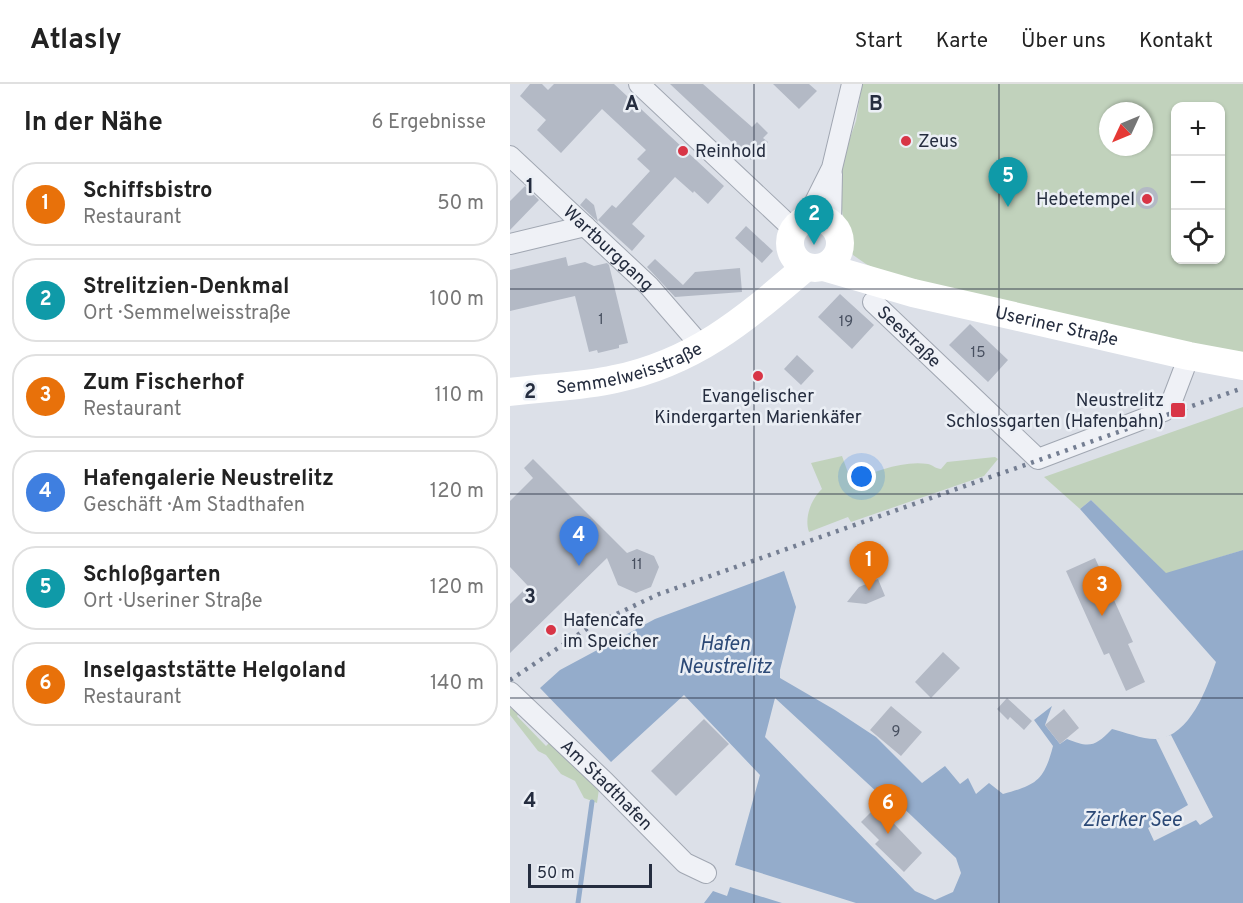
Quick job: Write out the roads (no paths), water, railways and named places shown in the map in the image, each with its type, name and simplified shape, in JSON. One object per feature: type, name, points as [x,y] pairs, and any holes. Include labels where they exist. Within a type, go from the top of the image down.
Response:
[{"type":"main road","name":"Useriner Straße","points":[[812,244],[872,292],[1243,366]]},
{"type":"main road","name":"Semmelweisstraße","points":[[510,392],[616,379],[671,362],[702,347],[739,324],[771,287],[782,266],[812,244]]},
{"type":"street","points":[[639,84],[812,244],[852,84]]},
{"type":"street","name":"Wartburggang","points":[[510,156],[650,286],[702,347]]},
{"type":"street","points":[[510,244],[585,226]]},
{"type":"street","name":"Seestraße","points":[[872,292],[1038,459],[1164,411],[1173,398],[1189,356]]},
{"type":"street","name":"Am Stadthafen","points":[[510,692],[685,863],[706,873]]},
{"type":"water","name":"Zierker See","points":[[1091,500],[1166,573],[1243,550],[1243,903],[856,903],[735,865],[760,775],[684,695],[611,762],[540,688],[560,670],[655,619],[784,571],[796,607],[780,678],[876,737],[922,783],[945,766],[960,784],[968,778],[976,794],[989,783],[1003,794],[1014,791],[1037,780],[1046,767],[1053,746],[1034,720],[1052,706],[1045,725],[1060,744],[1067,739],[1081,744],[1091,744],[1112,729],[1152,739],[1169,736],[1188,720],[1195,709],[1208,685],[1216,662],[1080,509]],"holes":[[[775,698],[878,793],[895,800],[956,858],[961,873],[953,892],[935,900],[915,891],[765,737]]]},
{"type":"water","points":[[730,887],[782,903],[704,903],[713,891],[727,896]]},
{"type":"waterway","points":[[578,903],[592,802]]},
{"type":"railway","points":[[510,680],[591,626],[659,594],[1243,388]]},
{"type":"place","name":"Zeus","points":[[906,141]]},
{"type":"place","name":"Reinhold","points":[[683,151]]},
{"type":"place","name":"Hebetempel","points":[[1147,199]]},
{"type":"place","name":"Schloßgarten","points":[[1008,207]]},
{"type":"place","name":"Strelitzien-Denkmal","points":[[814,245]]},
{"type":"place","name":"Evangelischer Kindergarten Marienkäfer","points":[[758,376]]},
{"type":"place","name":"Neustrelitz Schlossgarten (Hafenbahn)","points":[[1178,410]]},
{"type":"place","name":"Hafengalerie Neustrelitz","points":[[579,566]]},
{"type":"place","name":"Schiffsbistro","points":[[869,591]]},
{"type":"place","name":"Zum Fischerhof","points":[[1102,616]]},
{"type":"place","name":"Hafencafe im Speicher","points":[[551,630]]},
{"type":"place","name":"Inselgaststätte Helgoland","points":[[888,834]]},
{"type":"water label","name":"Hafen Neustrelitz","points":[[725,654]]}]
